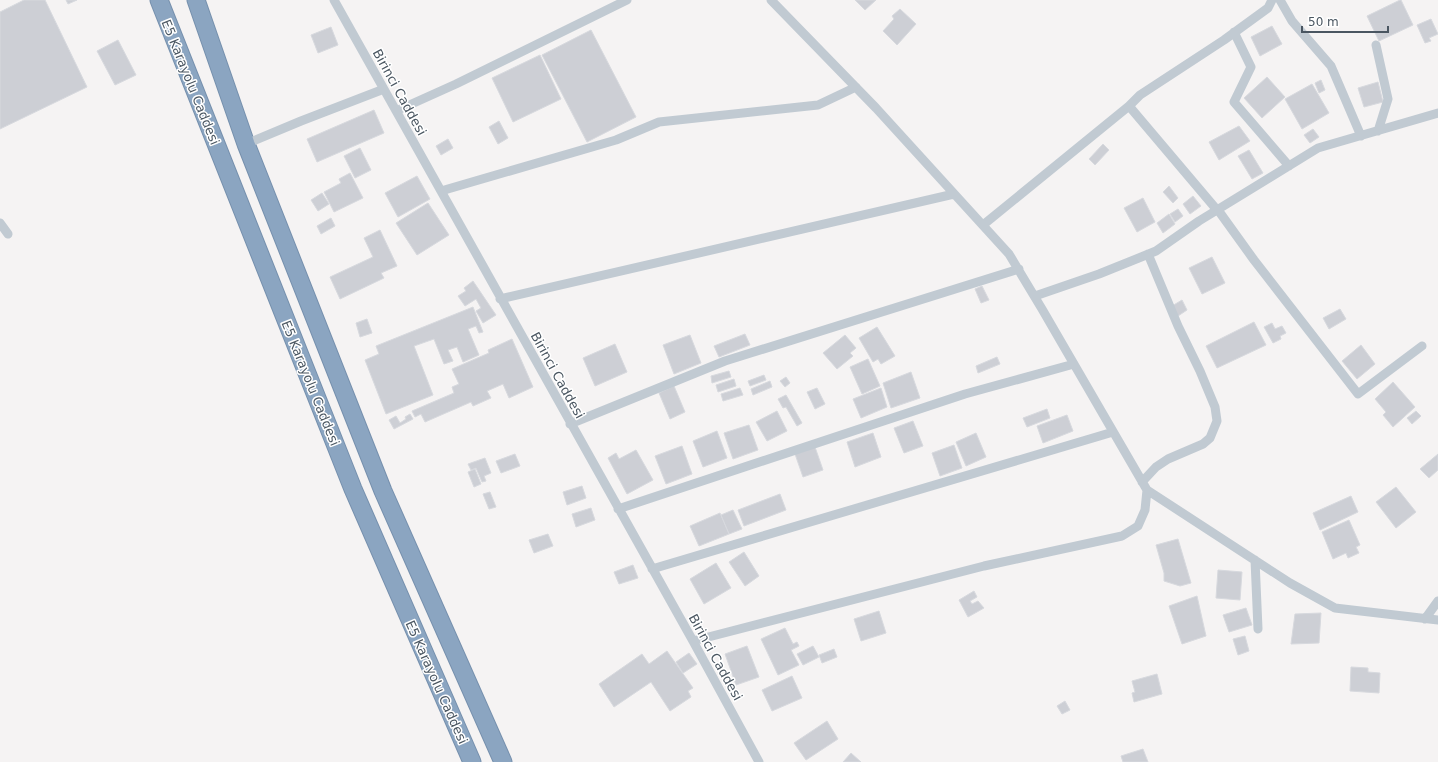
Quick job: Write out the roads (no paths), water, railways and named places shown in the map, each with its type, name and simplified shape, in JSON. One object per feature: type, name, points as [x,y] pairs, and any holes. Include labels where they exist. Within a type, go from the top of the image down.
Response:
[{"type":"highway","name":"E5 Karayolu Caddesi","points":[[159,0],[352,490],[472,762]]},
{"type":"highway","name":"E5 Karayolu Caddesi","points":[[196,0],[246,144],[383,491],[503,762]]},
{"type":"street","name":"Birinci Caddesi","points":[[334,0],[570,424],[693,641],[759,762]]},
{"type":"street","points":[[396,111],[456,84],[627,0]]},
{"type":"street","points":[[771,0],[856,87],[1009,254],[1035,296],[1144,486],[1290,583],[1335,608],[1438,620]]},
{"type":"street","points":[[983,225],[1129,106],[1140,95],[1268,8],[1272,0]]},
{"type":"street","points":[[1280,0],[1292,21],[1331,66],[1361,136]]},
{"type":"street","points":[[1234,32],[1251,67],[1234,102],[1289,166]]},
{"type":"street","points":[[1376,46],[1388,99],[1378,131]]},
{"type":"street","points":[[441,192],[616,140],[659,122],[818,105],[856,87]]},
{"type":"street","points":[[246,144],[384,89]]},
{"type":"street","points":[[1129,106],[1217,210],[1358,394],[1422,346]]},
{"type":"street","points":[[1035,296],[1099,274],[1156,251],[1217,210],[1318,148],[1438,113]]},
{"type":"street","points":[[500,299],[954,194]]},
{"type":"street","points":[[0,223],[8,234]]},
{"type":"street","points":[[693,641],[984,566],[1122,536],[1138,526],[1145,510],[1144,486],[1156,468],[1168,460],[1204,444],[1210,438],[1217,421],[1215,407],[1200,371],[1178,326],[1148,254]]},
{"type":"street","points":[[570,424],[725,361],[1019,269]]},
{"type":"street","points":[[618,509],[965,394],[1074,364]]},
{"type":"street","points":[[652,569],[1113,432]]},
{"type":"street","points":[[1254,560],[1258,629]]},
{"type":"street","points":[[1425,619],[1438,601]]}]
